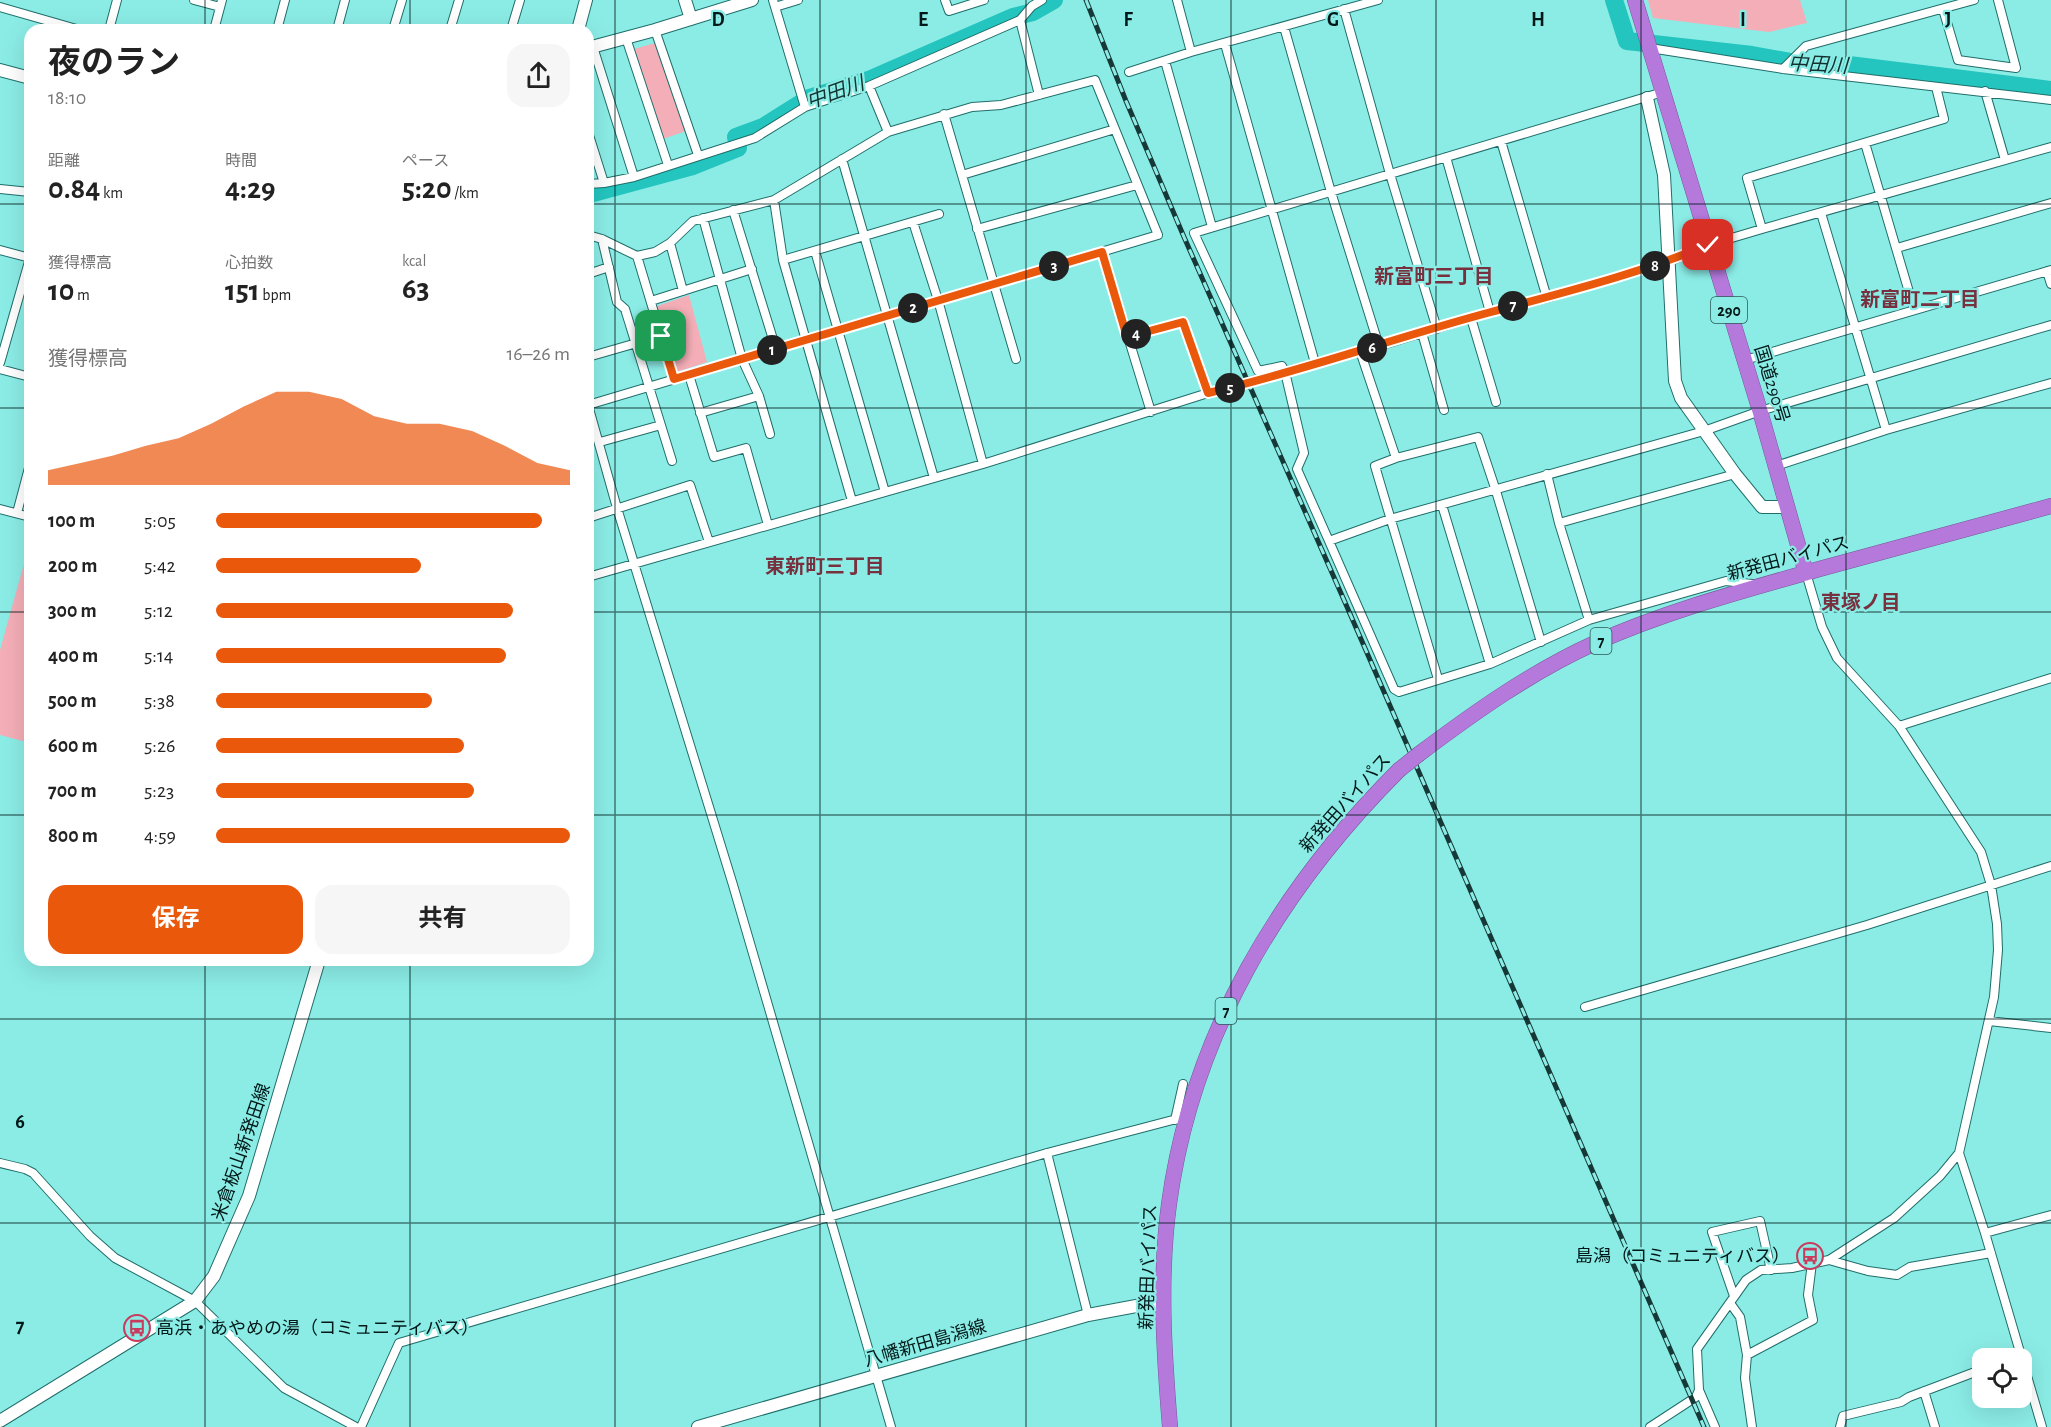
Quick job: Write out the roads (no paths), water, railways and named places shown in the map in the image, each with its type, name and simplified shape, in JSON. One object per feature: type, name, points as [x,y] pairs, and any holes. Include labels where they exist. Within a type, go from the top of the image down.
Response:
[{"type":"highway","name":"国道290号","points":[[1635,0],[1760,411],[1806,573]]},
{"type":"highway","name":"新発田バイパス","points":[[1170,1427],[1163,1301],[1169,1205],[1181,1118],[1236,989],[1272,926],[1321,856],[1358,812],[1400,770],[1477,710],[1507,691],[1594,644],[1666,615],[1759,585],[2051,506]]},
{"type":"main road","points":[[580,24],[586,0]]},
{"type":"main road","points":[[685,0],[691,19]]},
{"type":"main road","points":[[594,46],[752,0]]},
{"type":"main road","points":[[0,70],[24,76]]},
{"type":"main road","points":[[1647,98],[1664,175],[1675,381],[1681,398],[1735,474],[1762,507],[1786,507]]},
{"type":"main road","name":"米倉板山新発田線","points":[[0,1421],[195,1301],[214,1276],[249,1196],[317,966]]},
{"type":"main road","name":"八幡新田島潟線","points":[[698,1427],[1089,1315],[1163,1301]]},
{"type":"street","points":[[111,24],[117,0]]},
{"type":"street","points":[[194,0],[221,4],[216,24]]},
{"type":"street","points":[[279,24],[285,0]]},
{"type":"street","points":[[339,24],[345,0]]},
{"type":"street","points":[[395,24],[402,0]]},
{"type":"street","points":[[452,24],[459,0]]},
{"type":"street","points":[[513,24],[520,0]]},
{"type":"street","points":[[798,0],[774,3],[804,106]]},
{"type":"street","points":[[945,0],[949,10],[984,0]]},
{"type":"street","points":[[594,184],[634,177],[755,138],[804,106],[869,86],[1020,20],[1031,3],[1042,0]]},
{"type":"street","points":[[1177,0],[1191,52]]},
{"type":"street","points":[[1129,72],[1191,52],[1378,0]]},
{"type":"street","points":[[1783,69],[1806,46],[1974,0]]},
{"type":"street","points":[[1943,9],[1958,60],[2016,68],[1998,0]]},
{"type":"street","points":[[0,7],[60,24]]},
{"type":"street","points":[[1344,9],[1390,174],[1437,329]]},
{"type":"street","points":[[1020,20],[1039,95]]},
{"type":"street","points":[[1284,27],[1331,192],[1379,346]]},
{"type":"street","points":[[655,30],[698,155]]},
{"type":"street","points":[[627,38],[668,165]]},
{"type":"street","points":[[1647,41],[1783,69],[2051,100]]},
{"type":"street","points":[[1225,44],[1315,363]]},
{"type":"street","points":[[594,59],[634,177]]},
{"type":"street","points":[[1165,61],[1212,227]]},
{"type":"street","points":[[594,237],[637,256],[655,252],[670,243],[693,221],[774,200],[888,132],[944,114],[972,107],[1001,105],[1095,80],[1158,235],[594,403]]},
{"type":"street","points":[[869,86],[888,132]]},
{"type":"street","points":[[1762,229],[1747,178],[1944,118],[1936,87]]},
{"type":"street","points":[[1985,91],[2005,160]]},
{"type":"street","points":[[1663,93],[1194,233],[1258,371],[1282,366],[1286,372],[1304,453],[1297,469],[1394,689],[1399,692],[1490,664],[1589,620],[1726,581],[1759,585]]},
{"type":"street","points":[[944,114],[1016,359]]},
{"type":"street","points":[[962,175],[1115,129]]},
{"type":"street","points":[[1500,141],[1547,298]]},
{"type":"street","points":[[1865,143],[1898,248],[1914,309]]},
{"type":"street","points":[[594,575],[983,464],[1208,393],[1379,346],[1490,312],[1547,298],[1668,262],[1708,245],[2051,147]]},
{"type":"street","points":[[594,151],[604,183]]},
{"type":"street","points":[[1446,157],[1490,312]]},
{"type":"street","points":[[842,159],[934,478]]},
{"type":"street","points":[[977,230],[1137,185]]},
{"type":"street","points":[[0,189],[24,191]]},
{"type":"street","points":[[774,200],[783,260],[852,501]]},
{"type":"street","points":[[1898,248],[2051,203]]},
{"type":"street","points":[[733,210],[776,349]]},
{"type":"street","points":[[1821,213],[1886,430]]},
{"type":"street","points":[[783,260],[939,214]]},
{"type":"street","points":[[703,218],[742,359],[759,396],[770,434]]},
{"type":"street","points":[[913,222],[938,300],[983,464]]},
{"type":"street","points":[[602,239],[617,302],[625,309],[672,461]]},
{"type":"street","points":[[670,243],[683,291]]},
{"type":"street","points":[[0,250],[24,256]]},
{"type":"street","points":[[815,251],[885,492]]},
{"type":"street","points":[[1102,252],[1150,412]]},
{"type":"street","points":[[637,256],[674,379]]},
{"type":"street","points":[[594,272],[609,267]]},
{"type":"street","points":[[651,301],[752,269]]},
{"type":"street","points":[[1744,360],[2049,271],[2051,284]]},
{"type":"street","points":[[0,363],[24,279]]},
{"type":"street","points":[[1471,318],[1496,402]]},
{"type":"street","points":[[1127,337],[1183,322],[1208,393]]},
{"type":"street","points":[[1329,541],[1390,519],[1704,430],[1760,411],[2051,325]]},
{"type":"street","points":[[1422,333],[1444,410]]},
{"type":"street","points":[[594,355],[661,336]]},
{"type":"street","points":[[1360,351],[1396,458]]},
{"type":"street","points":[[0,369],[24,375]]},
{"type":"street","points":[[689,375],[714,457],[746,448],[768,525]]},
{"type":"street","points":[[1776,466],[1886,430],[2051,383]]},
{"type":"street","points":[[700,413],[759,396]]},
{"type":"street","points":[[594,424],[617,508],[733,885],[891,1427]]},
{"type":"street","points":[[600,442],[661,425]]},
{"type":"street","points":[[1437,679],[1375,466],[1396,458],[1478,437],[1541,642]]},
{"type":"street","points":[[1547,474],[1559,523],[1589,620]]},
{"type":"street","points":[[1559,523],[1735,474]]},
{"type":"street","points":[[594,516],[690,484],[709,542]]},
{"type":"street","points":[[17,513],[24,487]]},
{"type":"street","points":[[1442,505],[1490,664]]},
{"type":"street","points":[[0,509],[24,515]]},
{"type":"street","points":[[1715,1427],[1699,1390],[1697,1349],[1746,1280],[1761,1270],[1829,1260],[1894,1218],[1940,1176],[1959,1153],[1994,997],[1998,950],[1997,924],[1991,885],[1981,852],[1899,726],[1837,658],[1822,627],[1806,573]]},
{"type":"street","points":[[1899,726],[2051,678]]},
{"type":"street","points":[[1585,1008],[1867,925],[2051,866]]},
{"type":"street","points":[[1989,1021],[2051,1028]]},
{"type":"street","points":[[0,1163],[33,1173],[90,1236],[115,1258],[195,1301],[284,1388],[358,1427],[399,1343],[1047,1153],[1181,1118],[1183,1084]]},
{"type":"street","points":[[1047,1153],[1089,1315]]},
{"type":"street","points":[[1959,1153],[2019,1348]]},
{"type":"street","points":[[1985,1233],[2051,1215]]},
{"type":"street","points":[[1752,1427],[1745,1378],[1747,1355],[1740,1317],[1732,1299],[1712,1232],[1760,1221],[1771,1270]]},
{"type":"street","points":[[1829,1260],[1868,1271],[1897,1275],[1910,1267],[1991,1253]]},
{"type":"street","points":[[1747,1355],[1813,1320],[1808,1295],[1812,1263]]},
{"type":"street","points":[[1840,1427],[1843,1416],[1901,1402],[1972,1373]]},
{"type":"street","points":[[1650,1427],[1696,1397],[1699,1390]]},
{"type":"street","points":[[1924,1391],[1935,1427]]},
{"type":"street","points":[[2032,1393],[2042,1427]]},
{"type":"waterway","name":"中田川","points":[[594,193],[693,166],[738,148],[736,137],[763,127],[809,98],[871,79],[1013,17],[1033,12],[1054,0]]},
{"type":"waterway","name":"中田川","points":[[1614,0],[1627,41],[1752,55],[1818,67],[1849,65],[2051,90]]},
{"type":"railway","points":[[1086,0],[1184,237],[1704,1427]]},
{"type":"place","name":"島潟（コミュニティバス）","points":[[1810,1256]]},
{"type":"place","name":"高浜・あやめの湯（コミュニティバス）","points":[[137,1328]]},
{"type":"district","name":"新富町三丁目","points":[[1434,276]]},
{"type":"district","name":"新富町二丁目","points":[[1920,299]]},
{"type":"district","name":"東新町三丁目","points":[[825,566]]},
{"type":"district","name":"東塚ノ目","points":[[1861,602]]}]
